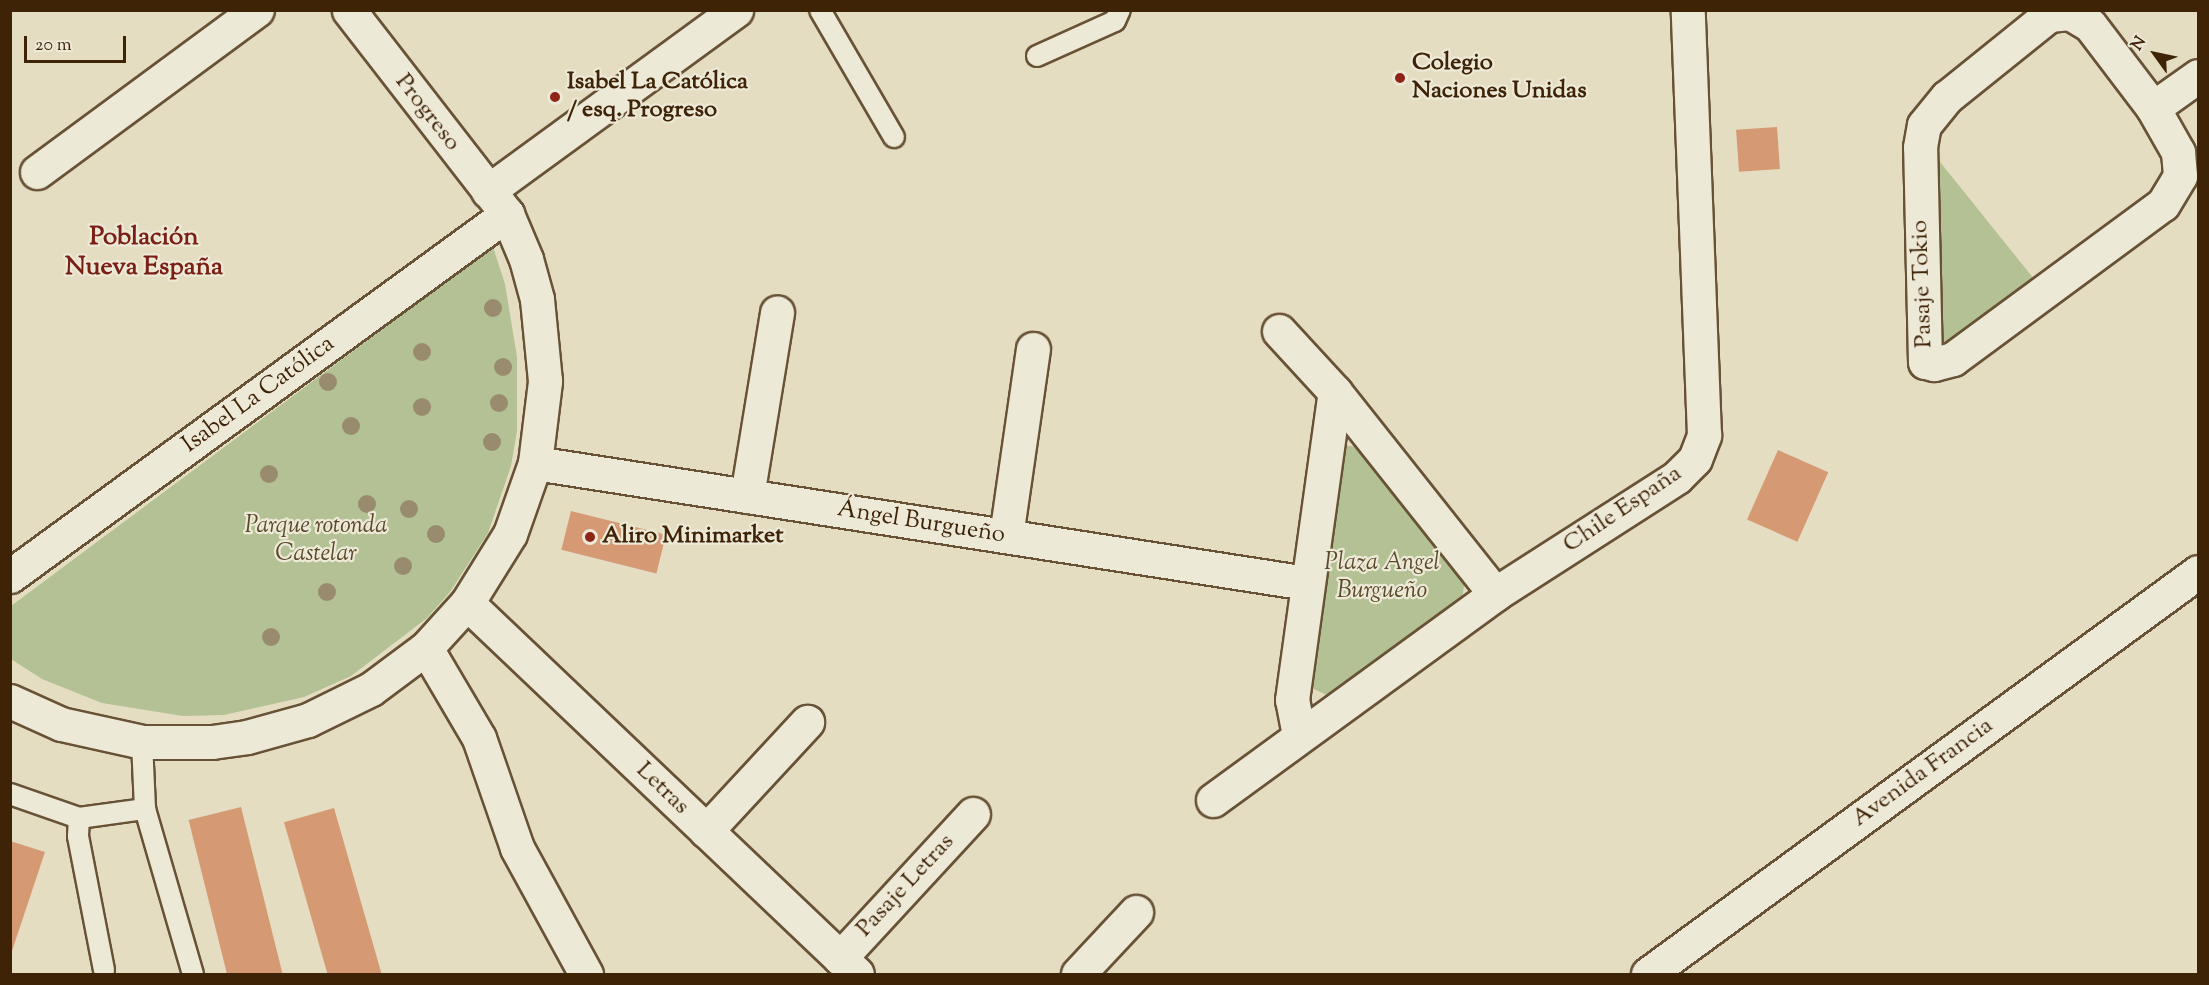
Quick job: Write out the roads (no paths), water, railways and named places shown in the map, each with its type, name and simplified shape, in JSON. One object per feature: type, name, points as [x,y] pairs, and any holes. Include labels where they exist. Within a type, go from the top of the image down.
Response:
[{"type":"street","points":[[37,172],[257,10]]},
{"type":"street","name":"Progreso","points":[[10,701],[61,724],[142,742],[212,742],[290,726],[371,689],[426,648],[467,603],[510,534],[535,463],[543,422],[543,340],[526,259],[497,202],[348,10]]},
{"type":"street","name":"Isabel La Católica","points":[[10,576],[497,202],[736,10]]},
{"type":"street","name":"Chile España","points":[[1213,800],[1495,594],[1677,477],[1695,459],[1704,435],[1688,10]]},
{"type":"street","name":"Pasaje Tokio","points":[[2070,13],[2090,25],[2152,108],[2178,152],[2180,176],[2163,204],[1953,359],[1934,364],[1925,362],[1920,147],[1924,125],[1947,97],[2049,15],[2070,13]]},
{"type":"street","points":[[2152,108],[2199,75]]},
{"type":"street","points":[[747,496],[777,312]]},
{"type":"street","points":[[1279,332],[1335,392],[1495,594]]},
{"type":"street","points":[[1006,536],[1033,349]]},
{"type":"street","points":[[1299,735],[1292,700],[1335,392]]},
{"type":"street","name":"Ángel Burgueño","points":[[535,463],[1307,583]]},
{"type":"street","name":"Avenida Francia","points":[[1648,975],[2199,572]]},
{"type":"street","name":"Letras","points":[[467,603],[848,966]]},
{"type":"street","points":[[426,648],[479,738],[517,848],[586,975]]},
{"type":"street","points":[[706,831],[807,722]]},
{"type":"street","name":"Pasaje Letras","points":[[848,966],[973,814]]},
{"type":"street","points":[[1078,975],[1136,912]]},
{"type":"lane","points":[[820,10],[894,137]]},
{"type":"lane","points":[[1037,56],[1115,21],[1120,10]]},
{"type":"lane","points":[[142,742],[145,809],[193,975]]},
{"type":"lane","points":[[10,794],[79,818],[145,809]]},
{"type":"lane","points":[[79,818],[78,836],[104,970]]},
{"type":"place","name":"Colegio Naciones Unidas","points":[[1400,78]]},
{"type":"place","name":"Isabel La Católica / esq. Progreso","points":[[555,97]]},
{"type":"place","name":"Aliro Minimarket","points":[[590,537]]},
{"type":"district","name":"Población Nueva España","points":[[144,253]]},
{"type":"park label","name":"Parque rotonda Castelar","points":[[316,541]]},
{"type":"park label","name":"Plaza Angel Burgueño","points":[[1382,578]]}]
